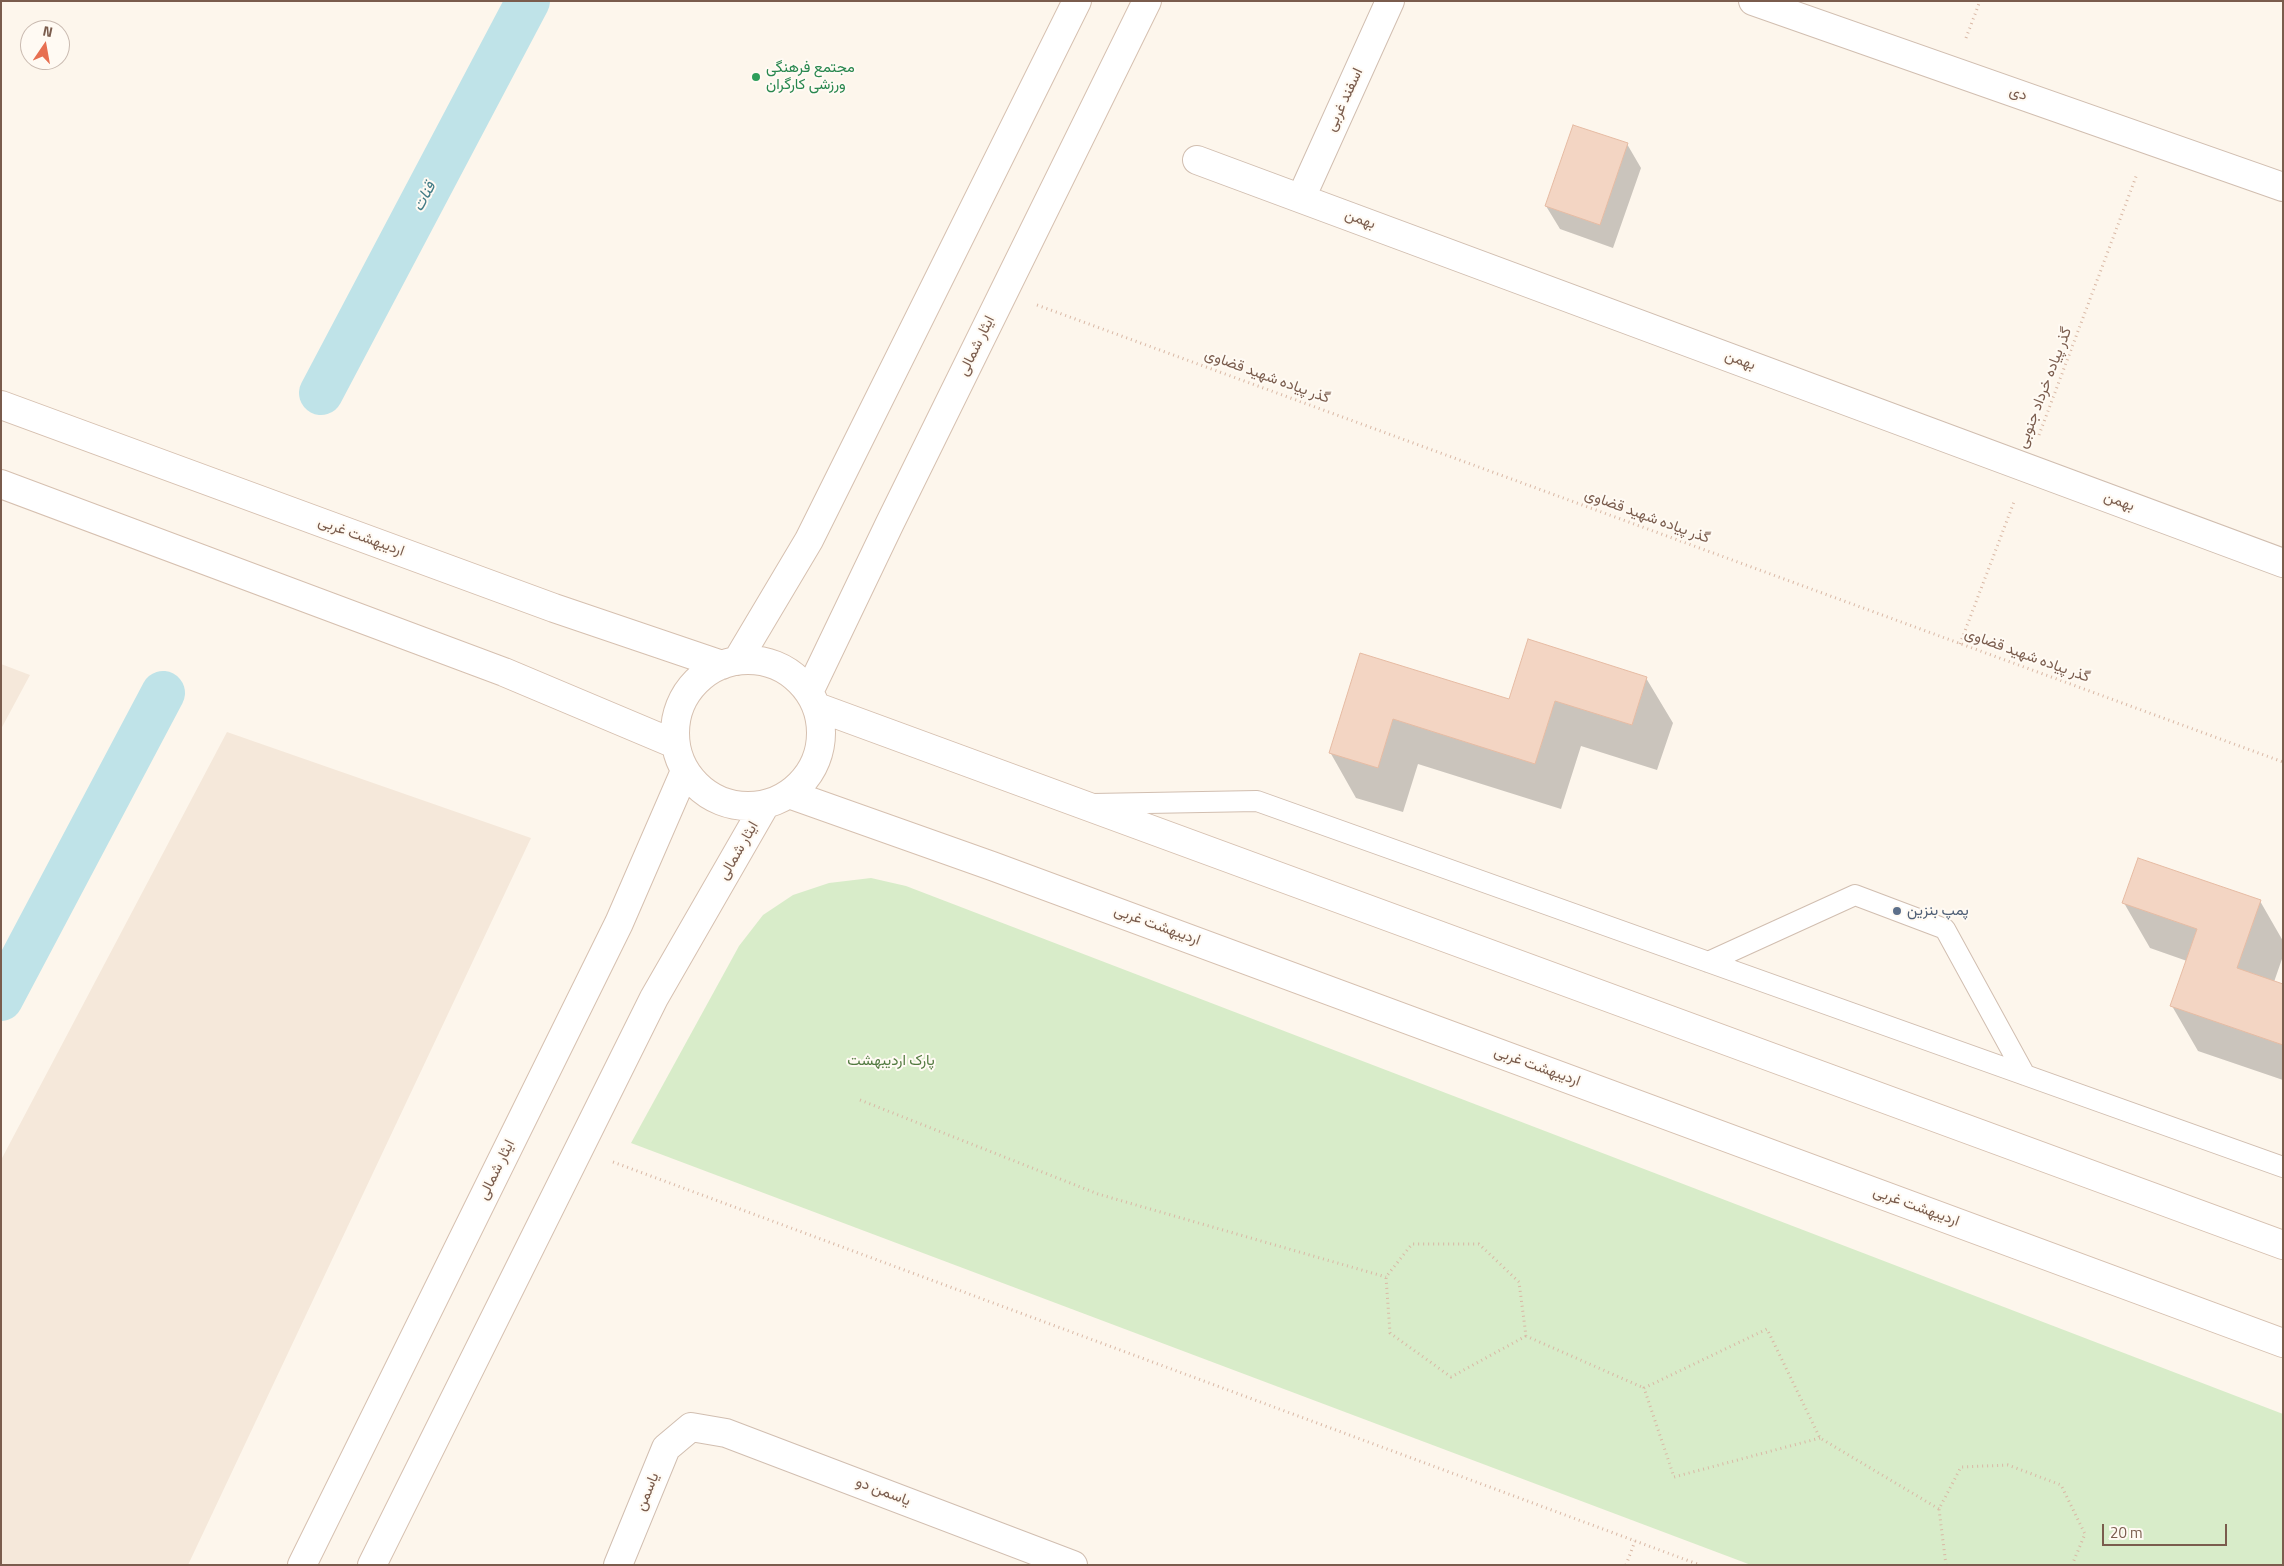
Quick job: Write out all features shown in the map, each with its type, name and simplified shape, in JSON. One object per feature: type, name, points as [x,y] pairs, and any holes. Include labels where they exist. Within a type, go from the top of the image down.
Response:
[{"type":"main road","points":[[730,663],[809,540],[1077,1]]},
{"type":"main road","name":"ایثار شمالی","points":[[813,700],[1003,292],[1147,1]]},
{"type":"main road","name":"اسفند غربی","points":[[1300,198],[1390,1]]},
{"type":"main road","name":"دی","points":[[1753,1],[2283,186]]},
{"type":"main road","name":"بهمن","points":[[1197,160],[2283,563]]},
{"type":"main road","name":"اردیبهشت غربی","points":[[1,405],[554,608],[730,663]]},
{"type":"main road","points":[[1,484],[495,669],[675,744]]},
{"type":"main road","points":[[758,661],[778,667],[795,678],[813,700],[821,726],[821,745],[815,765],[804,781],[777,799],[742,806],[720,801],[700,789],[685,771],[675,744],[676,719],[685,696],[701,677],[730,663],[758,661]]},
{"type":"main road","points":[[813,700],[1085,804],[2283,1245]]},
{"type":"main road","name":"ایثار شمالی","points":[[302,1565],[619,923],[685,771]]},
{"type":"main road","name":"اردیبهشت غربی","points":[[777,799],[1002,869],[2283,1343]]},
{"type":"main road","name":"ایثار شمالی","points":[[372,1565],[654,998],[777,799]]},
{"type":"main road","name":"یاسمن","points":[[618,1565],[666,1448],[691,1427]]},
{"type":"main road","name":"یاسمن دو","points":[[691,1427],[726,1433],[1073,1565]]},
{"type":"lane","points":[[1085,804],[1257,801],[2283,1167]]},
{"type":"lane","points":[[1708,962],[1855,895],[1945,929],[2025,1075]]},
{"type":"path","name":"گذر پیاده خرداد جنوبی","points":[[1960,644],[2150,140]]},
{"type":"path","name":"گذر پیاده شهید قضاوی","points":[[1003,292],[2283,762]]},
{"type":"path","points":[[860,1100],[1098,1194],[1386,1277]]},
{"type":"path","points":[[578,1149],[1700,1565]]},
{"type":"path","points":[[1412,1244],[1479,1244],[1519,1282],[1526,1336],[1451,1377],[1390,1333],[1386,1277],[1412,1244]]},
{"type":"path","points":[[1644,1388],[1767,1330],[1820,1438],[1939,1509]]},
{"type":"path","points":[[1526,1336],[1644,1388],[1674,1477],[1820,1438]]},
{"type":"path","points":[[1946,1565],[1939,1509],[1962,1467],[2008,1465],[2061,1485],[2084,1534],[2072,1565]]},
{"type":"path","points":[[1626,1565],[1635,1541]]},
{"type":"shaded area","points":[[1,664],[30,675],[1,729]]},
{"type":"shaded area","points":[[227,732],[531,838],[188,1565],[1,1565],[1,1160]]},
{"type":"green space","name":"پارک اردیبهشت","points":[[871,878],[906,886],[2283,1414],[2283,1565],[1751,1565],[631,1143],[739,946],[763,915],[793,895],[829,883]]},
{"type":"building","points":[[1573,125],[1628,143],[1600,225],[1545,206]]},
{"type":"building","points":[[1528,639],[1647,677],[1632,725],[1555,701],[1535,764],[1393,719],[1378,768],[1329,753],[1360,653],[1509,699]]},
{"type":"building","points":[[2138,858],[2261,900],[2237,968],[2283,984],[2283,1045],[2170,1006],[2197,929],[2122,903]]},
{"type":"waterway","name":"قنات","points":[[321,393],[528,1]]},
{"type":"waterway","points":[[1,999],[163,693]]},
{"type":"place","name":"مجتمع فرهنگی ورزشی کارگران","points":[[756,77]]},
{"type":"place","name":"پمپ بنزین","points":[[1897,911]]}]
